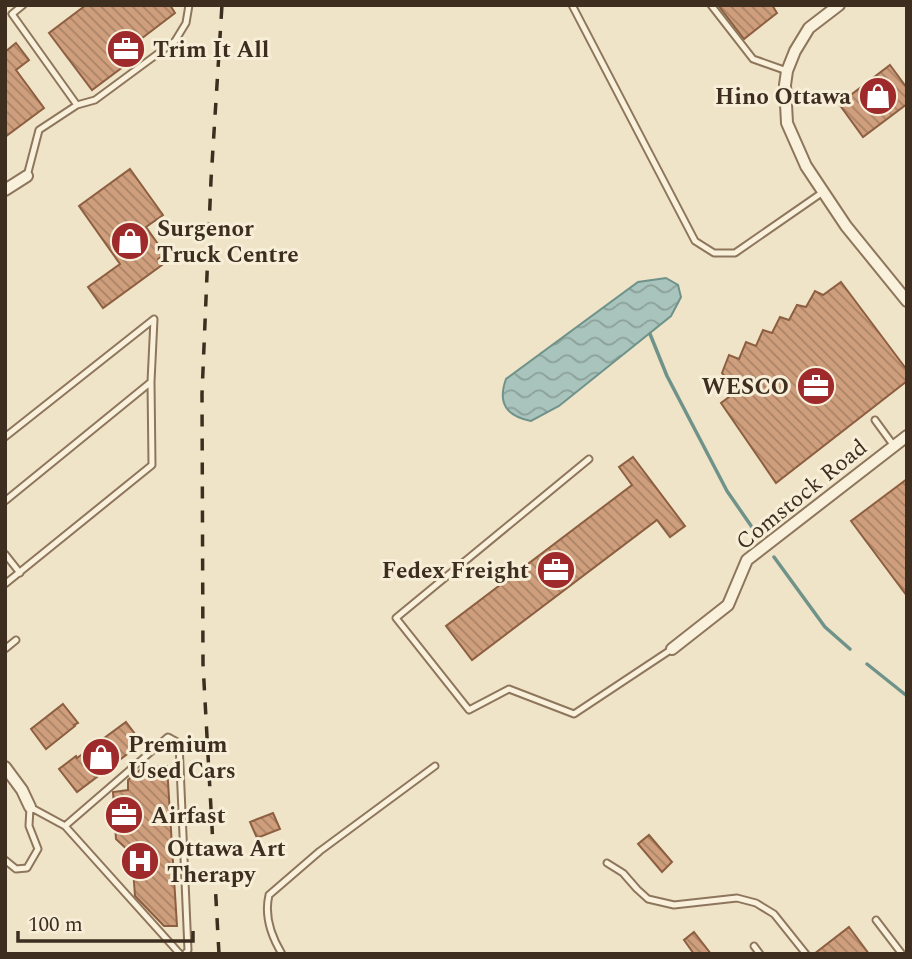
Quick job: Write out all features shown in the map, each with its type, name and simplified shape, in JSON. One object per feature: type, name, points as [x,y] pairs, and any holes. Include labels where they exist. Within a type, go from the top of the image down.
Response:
[{"type":"street","points":[[839,5],[809,28],[795,51],[785,85],[786,123],[806,166],[823,192],[846,226],[907,302]]},
{"type":"street","points":[[5,190],[27,176]]},
{"type":"street","name":"Comstock Road","points":[[672,649],[728,605],[747,560],[907,436]]},
{"type":"street","points":[[5,767],[22,790],[30,807]]},
{"type":"lane","points":[[23,5],[12,14],[77,105]]},
{"type":"lane","points":[[27,176],[39,130],[77,105],[95,100],[175,41],[187,23],[189,5]]},
{"type":"lane","points":[[572,5],[695,241],[714,253],[735,253],[823,192]]},
{"type":"lane","points":[[711,5],[753,59],[788,71]]},
{"type":"lane","points":[[5,437],[153,319],[152,464],[5,584]]},
{"type":"lane","points":[[5,501],[151,382]]},
{"type":"lane","points":[[875,419],[894,446]]},
{"type":"lane","points":[[589,459],[396,618],[469,710],[509,689],[574,714],[672,649]]},
{"type":"lane","points":[[5,554],[20,573]]},
{"type":"lane","points":[[5,649],[16,640]]},
{"type":"lane","points":[[5,860],[16,869],[27,868],[38,849],[29,827],[30,807],[65,826],[183,954],[188,950],[179,743],[167,737],[65,826]]},
{"type":"lane","points":[[282,954],[275,944],[268,919],[269,895],[320,851],[435,766]]},
{"type":"lane","points":[[607,863],[623,873],[648,899],[674,905],[737,898],[756,904],[774,914],[806,954]]},
{"type":"lane","points":[[876,920],[902,954]]},
{"type":"lane","points":[[754,946],[761,954]]},
{"type":"water","points":[[666,278],[678,285],[681,297],[671,316],[559,406],[531,421],[516,416],[506,408],[503,395],[506,379],[638,282]]},
{"type":"building","points":[[86,5],[170,5],[175,13],[137,42],[143,52],[92,90],[49,33]]},
{"type":"building","points":[[718,5],[772,5],[777,13],[744,39]]},
{"type":"building","points":[[16,43],[29,60],[16,70],[44,108],[5,137],[5,52]]},
{"type":"building","name":"Hino Ottawa","points":[[890,65],[907,88],[907,104],[863,137],[839,104]]},
{"type":"building","name":"Surgenor Truck Centre","points":[[130,169],[163,215],[146,227],[165,254],[158,259],[162,265],[103,308],[88,287],[120,264],[79,206]]},
{"type":"building","name":"WESCO","points":[[841,282],[907,370],[907,381],[776,483],[721,403],[737,391],[722,373],[729,355],[739,359],[746,342],[756,346],[763,330],[772,333],[780,317],[789,320],[797,305],[806,307],[815,291],[823,295]]},
{"type":"building","points":[[633,457],[685,526],[670,537],[657,520],[472,660],[446,626],[632,485],[619,467]]},
{"type":"building","points":[[907,479],[907,596],[851,521]]},
{"type":"building","points":[[63,704],[78,723],[46,749],[31,729]]},
{"type":"building","name":"Premium Used Cars","points":[[126,722],[142,743],[77,792],[59,769]]},
{"type":"building","points":[[167,766],[177,926],[164,926],[135,896],[132,854],[116,839],[113,792],[128,790],[128,780],[142,768]]},
{"type":"building","points":[[273,813],[280,829],[257,838],[250,822]]},
{"type":"building","points":[[649,835],[672,862],[662,872],[638,844]]},
{"type":"building","points":[[849,927],[869,954],[814,954]]},
{"type":"building","points":[[694,932],[711,954],[694,954],[684,940]]},
{"type":"waterway","points":[[650,334],[667,376],[727,491],[754,530]]},
{"type":"waterway","points":[[774,557],[825,627],[850,649]]},
{"type":"waterway","points":[[867,664],[907,696]]},
{"type":"railway","points":[[219,954],[203,664],[202,394],[222,5]]},
{"type":"place","name":"Trim It All","points":[[126,49]]},
{"type":"place","name":"Hino Ottawa","points":[[878,96]]},
{"type":"place","name":"Surgenor Truck Centre","points":[[130,241]]},
{"type":"place","name":"WESCO","points":[[816,386]]},
{"type":"place","name":"Fedex Freight","points":[[556,570]]},
{"type":"place","name":"Premium Used Cars","points":[[101,757]]},
{"type":"place","name":"Airfast","points":[[124,815]]},
{"type":"place","name":"Ottawa Art Therapy","points":[[140,861]]}]
